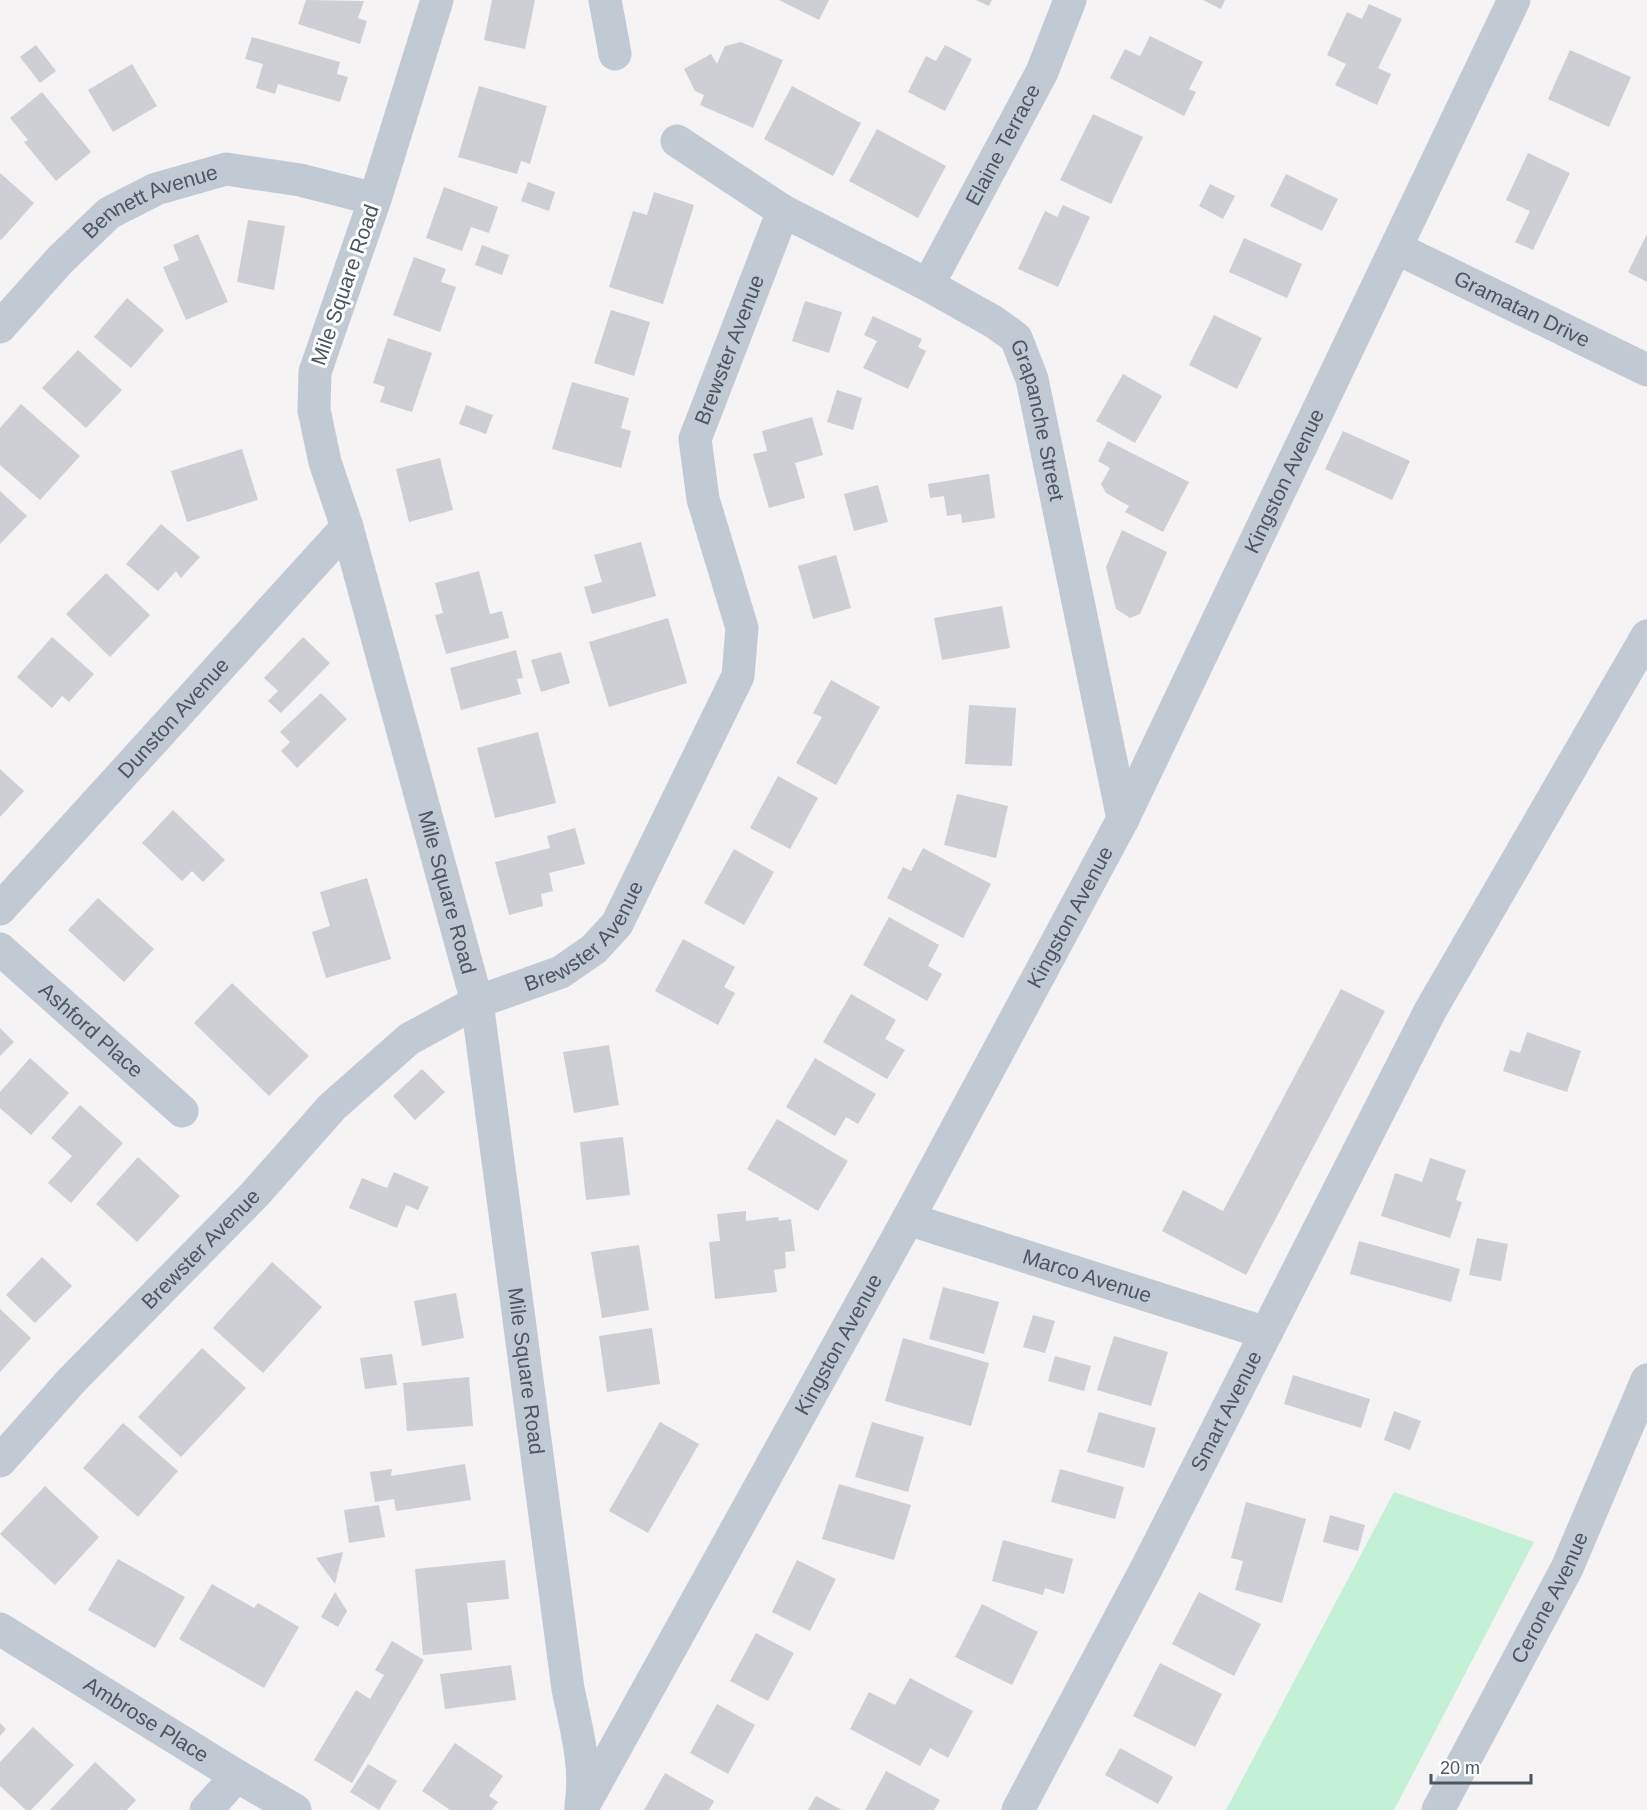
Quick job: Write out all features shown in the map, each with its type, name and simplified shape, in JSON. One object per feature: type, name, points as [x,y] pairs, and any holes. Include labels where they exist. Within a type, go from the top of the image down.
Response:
[{"type":"street","name":"Mile Square Road","points":[[437,0],[375,198],[315,372],[314,410],[325,462],[347,527],[477,1002],[567,1677],[580,1748],[583,1791],[581,1810]]},
{"type":"street","points":[[605,0],[615,54]]},
{"type":"street","name":"Elaine Terrace","points":[[928,285],[1042,72],[1070,0]]},
{"type":"street","name":"Kingston Avenue","points":[[581,1810],[908,1219],[1123,819],[1514,0]]},
{"type":"street","name":"Grapanche Street","points":[[677,141],[783,211],[928,285],[994,322],[1016,338],[1032,379],[1123,819]]},
{"type":"street","name":"Bennett Avenue","points":[[0,327],[60,260],[109,213],[156,189],[226,169],[300,180],[375,198]]},
{"type":"street","name":"Brewster Avenue","points":[[0,1461],[72,1380],[255,1194],[332,1107],[409,1039],[477,1002],[561,972],[594,949],[617,924],[738,676],[742,628],[703,500],[695,439],[783,211]]},
{"type":"street","name":"Gramatan Drive","points":[[1396,249],[1647,370]]},
{"type":"street","name":"Dunston Avenue","points":[[0,909],[347,527]]},
{"type":"street","name":"Smart Avenue","points":[[1018,1810],[1146,1569],[1430,1011],[1647,636]]},
{"type":"street","name":"Ashford Place","points":[[0,949],[182,1111]]},
{"type":"street","name":"Marco Avenue","points":[[908,1219],[1266,1333]]},
{"type":"street","name":"Cerone Avenue","points":[[1438,1810],[1567,1568],[1647,1380]]},
{"type":"street","name":"Ambrose Place","points":[[0,1629],[295,1810]]},
{"type":"street","points":[[206,1810],[237,1776]]},
{"type":"green space","points":[[1394,1492],[1534,1542],[1394,1810],[1226,1810]]},
{"type":"building","points":[[306,0],[364,1],[358,18],[367,21],[360,44],[298,24]]},
{"type":"building","points":[[492,0],[535,0],[525,49],[484,40]]},
{"type":"building","points":[[779,0],[829,0],[819,20]]},
{"type":"building","points":[[976,0],[992,0],[989,6]]},
{"type":"building","points":[[1203,0],[1225,0],[1221,9]]},
{"type":"building","points":[[1369,4],[1402,19],[1378,68],[1391,74],[1377,105],[1335,85],[1346,64],[1327,55],[1347,12],[1362,19]]},
{"type":"building","points":[[1150,36],[1203,62],[1189,89],[1196,92],[1184,116],[1110,78],[1125,49],[1140,56]]},
{"type":"building","points":[[252,37],[340,62],[337,74],[348,77],[340,102],[278,84],[275,94],[256,88],[263,64],[245,59]]},
{"type":"building","points":[[741,42],[783,60],[753,128],[700,105],[704,95],[695,91],[684,69],[711,54],[717,64],[725,46]]},
{"type":"building","points":[[36,45],[56,71],[40,83],[20,57]]},
{"type":"building","points":[[945,45],[972,59],[945,111],[908,92],[926,56],[936,61]]},
{"type":"building","points":[[1570,50],[1631,77],[1609,127],[1548,99]]},
{"type":"building","points":[[132,64],[157,106],[113,132],[88,90]]},
{"type":"building","points":[[479,86],[547,106],[530,164],[521,161],[517,174],[458,157]]},
{"type":"building","points":[[792,86],[861,123],[833,176],[764,139]]},
{"type":"building","points":[[42,92],[91,152],[56,181],[24,142],[28,140],[10,118]]},
{"type":"building","points":[[1093,114],[1143,137],[1111,204],[1060,180]]},
{"type":"building","points":[[877,129],[946,166],[918,218],[849,181]]},
{"type":"building","points":[[1528,153],[1570,173],[1533,250],[1515,242],[1530,211],[1506,200]]},
{"type":"building","points":[[0,173],[34,203],[1,240],[0,239]]},
{"type":"building","points":[[1286,174],[1338,199],[1322,231],[1270,206]]},
{"type":"building","points":[[528,182],[555,192],[549,211],[521,201]]},
{"type":"building","points":[[1210,184],[1235,196],[1223,219],[1199,206]]},
{"type":"building","points":[[444,187],[498,207],[489,233],[471,227],[462,251],[426,238]]},
{"type":"building","points":[[654,192],[694,205],[663,304],[609,287],[633,211],[647,215]]},
{"type":"building","points":[[1063,205],[1090,217],[1058,287],[1018,269],[1045,211],[1057,217]]},
{"type":"building","points":[[248,220],[285,226],[274,290],[237,282]]},
{"type":"building","points":[[198,234],[228,302],[186,320],[163,267],[179,260],[173,245]]},
{"type":"building","points":[[1647,234],[1647,282],[1628,272]]},
{"type":"building","points":[[1244,238],[1302,264],[1287,298],[1229,272]]},
{"type":"building","points":[[482,245],[509,255],[502,275],[475,265]]},
{"type":"building","points":[[414,257],[446,269],[441,282],[456,287],[440,332],[393,315]]},
{"type":"building","points":[[127,298],[164,330],[131,368],[94,337]]},
{"type":"building","points":[[805,301],[842,312],[829,353],[792,341]]},
{"type":"building","points":[[611,310],[650,322],[634,376],[594,363]]},
{"type":"building","points":[[1214,315],[1262,338],[1237,389],[1189,365]]},
{"type":"building","points":[[873,316],[922,339],[918,347],[926,351],[908,389],[863,368],[877,341],[864,335]]},
{"type":"building","points":[[388,338],[432,353],[412,412],[380,402],[385,387],[373,383]]},
{"type":"building","points":[[78,350],[122,390],[86,428],[42,388]]},
{"type":"building","points":[[1123,374],[1162,396],[1135,443],[1096,421]]},
{"type":"building","points":[[572,382],[629,398],[621,428],[631,431],[621,468],[552,449]]},
{"type":"building","points":[[837,390],[862,398],[853,430],[827,422]]},
{"type":"building","points":[[21,404],[80,456],[40,500],[0,465],[0,428]]},
{"type":"building","points":[[466,405],[493,415],[486,434],[459,424]]},
{"type":"building","points":[[812,417],[823,455],[795,463],[805,498],[769,508],[753,454],[767,451],[762,431]]},
{"type":"building","points":[[1343,431],[1410,461],[1392,500],[1325,469]]},
{"type":"building","points":[[1108,441],[1189,482],[1163,532],[1125,512],[1129,506],[1106,493],[1101,484],[1110,468],[1098,461]]},
{"type":"building","points":[[242,449],[258,500],[187,522],[171,471]]},
{"type":"building","points":[[440,458],[453,510],[409,522],[396,469]]},
{"type":"building","points":[[989,474],[995,518],[962,523],[961,514],[947,516],[944,496],[930,498],[928,484]]},
{"type":"building","points":[[878,485],[888,522],[854,531],[844,494]]},
{"type":"building","points":[[0,491],[27,516],[0,544]]},
{"type":"building","points":[[161,524],[200,557],[181,578],[176,571],[158,591],[126,564]]},
{"type":"building","points":[[1122,530],[1167,552],[1140,614],[1130,618],[1116,609],[1106,567]]},
{"type":"building","points":[[641,542],[656,596],[592,614],[584,587],[602,582],[594,555]]},
{"type":"building","points":[[836,555],[851,608],[813,619],[798,566]]},
{"type":"building","points":[[479,571],[490,614],[502,611],[509,638],[446,654],[435,615],[443,613],[435,583]]},
{"type":"building","points":[[106,573],[150,615],[110,657],[66,614]]},
{"type":"building","points":[[1002,606],[1010,648],[942,660],[934,618]]},
{"type":"building","points":[[668,618],[687,683],[609,707],[589,642]]},
{"type":"building","points":[[52,637],[94,674],[69,702],[62,696],[52,708],[17,677]]},
{"type":"building","points":[[303,637],[330,663],[281,713],[268,701],[278,691],[264,678]]},
{"type":"building","points":[[516,650],[523,678],[517,679],[521,694],[461,710],[450,668]]},
{"type":"building","points":[[561,652],[570,683],[541,692],[531,660]]},
{"type":"building","points":[[831,680],[880,707],[836,785],[796,763],[822,717],[813,713]]},
{"type":"building","points":[[321,693],[347,719],[297,768],[281,751],[290,742],[280,732]]},
{"type":"building","points":[[969,705],[1016,708],[1012,766],[965,764]]},
{"type":"building","points":[[538,732],[556,803],[495,818],[477,748]]},
{"type":"building","points":[[0,769],[24,791],[0,817]]},
{"type":"building","points":[[778,776],[818,798],[790,849],[750,828]]},
{"type":"building","points":[[957,794],[1008,806],[996,858],[944,845]]},
{"type":"building","points":[[173,810],[225,860],[203,882],[192,871],[182,881],[142,843]]},
{"type":"building","points":[[575,828],[585,864],[549,873],[553,891],[541,894],[543,906],[509,915],[495,862],[550,848],[547,836]]},
{"type":"building","points":[[923,848],[991,884],[963,938],[887,898],[903,867],[911,871]]},
{"type":"building","points":[[734,849],[774,872],[744,925],[704,903]]},
{"type":"building","points":[[367,878],[391,959],[326,978],[312,932],[330,926],[320,892]]},
{"type":"building","points":[[98,898],[154,949],[124,982],[68,930]]},
{"type":"building","points":[[889,917],[939,945],[928,966],[942,974],[927,1001],[863,965]]},
{"type":"building","points":[[683,939],[735,967],[724,987],[735,993],[718,1025],[655,991]]},
{"type":"building","points":[[232,983],[309,1056],[269,1096],[194,1023]]},
{"type":"building","points":[[1341,989],[1385,1011],[1246,1275],[1162,1231],[1183,1190],[1223,1211]]},
{"type":"building","points":[[851,994],[896,1020],[885,1039],[905,1050],[887,1079],[823,1042]]},
{"type":"building","points":[[0,1028],[14,1042],[0,1056]]},
{"type":"building","points":[[1527,1032],[1581,1051],[1567,1092],[1503,1071],[1510,1050],[1520,1053]]},
{"type":"building","points":[[609,1045],[619,1105],[574,1113],[563,1052]]},
{"type":"building","points":[[30,1058],[69,1093],[31,1135],[0,1108],[0,1092]]},
{"type":"building","points":[[815,1058],[876,1094],[858,1124],[846,1117],[835,1136],[786,1107]]},
{"type":"building","points":[[422,1069],[445,1092],[415,1120],[393,1096]]},
{"type":"building","points":[[80,1105],[123,1143],[71,1203],[48,1183],[72,1156],[51,1138]]},
{"type":"building","points":[[777,1119],[848,1161],[818,1211],[747,1169]]},
{"type":"building","points":[[623,1137],[630,1195],[586,1200],[580,1142]]},
{"type":"building","points":[[138,1157],[180,1196],[137,1242],[96,1204]]},
{"type":"building","points":[[1430,1158],[1466,1170],[1456,1200],[1462,1202],[1450,1238],[1381,1216],[1395,1173],[1422,1182]]},
{"type":"building","points":[[394,1172],[429,1187],[418,1210],[406,1205],[397,1228],[349,1208],[362,1178],[387,1188]]},
{"type":"building","points":[[746,1211],[746,1221],[778,1217],[779,1221],[791,1219],[795,1251],[785,1252],[786,1268],[774,1270],[777,1292],[715,1299],[709,1242],[720,1241],[717,1214]]},
{"type":"building","points":[[1477,1238],[1508,1244],[1501,1281],[1469,1275]]},
{"type":"building","points":[[1359,1241],[1460,1269],[1451,1302],[1350,1274]]},
{"type":"building","points":[[639,1245],[649,1310],[602,1318],[591,1252]]},
{"type":"building","points":[[42,1257],[72,1286],[35,1323],[6,1295]]},
{"type":"building","points":[[272,1262],[322,1307],[263,1373],[213,1328]]},
{"type":"building","points":[[943,1287],[999,1302],[984,1354],[929,1339]]},
{"type":"building","points":[[456,1293],[464,1338],[422,1346],[414,1301]]},
{"type":"building","points":[[0,1309],[31,1338],[0,1372]]},
{"type":"building","points":[[1033,1315],[1055,1321],[1045,1353],[1023,1347]]},
{"type":"building","points":[[652,1328],[660,1384],[607,1392],[599,1336]]},
{"type":"building","points":[[1114,1336],[1168,1352],[1151,1406],[1097,1390]]},
{"type":"building","points":[[903,1338],[989,1363],[971,1426],[885,1401]]},
{"type":"building","points":[[202,1348],[246,1388],[181,1457],[138,1417]]},
{"type":"building","points":[[392,1354],[397,1385],[365,1389],[360,1358]]},
{"type":"building","points":[[1055,1356],[1091,1366],[1084,1391],[1048,1381]]},
{"type":"building","points":[[1293,1375],[1370,1399],[1361,1428],[1284,1404]]},
{"type":"building","points":[[469,1377],[473,1426],[407,1431],[403,1383]]},
{"type":"building","points":[[1394,1411],[1421,1421],[1410,1450],[1384,1440]]},
{"type":"building","points":[[1099,1412],[1156,1428],[1144,1468],[1087,1452]]},
{"type":"building","points":[[660,1422],[699,1444],[648,1533],[609,1511]]},
{"type":"building","points":[[872,1422],[924,1437],[908,1492],[855,1477]]},
{"type":"building","points":[[123,1423],[178,1471],[138,1517],[83,1468]]},
{"type":"building","points":[[465,1464],[471,1500],[396,1511],[394,1499],[375,1502],[370,1472],[392,1469],[391,1476]]},
{"type":"building","points":[[1060,1469],[1124,1487],[1115,1519],[1051,1502]]},
{"type":"building","points":[[839,1484],[911,1505],[894,1560],[822,1539]]},
{"type":"building","points":[[45,1486],[99,1537],[55,1585],[0,1534]]},
{"type":"building","points":[[1246,1502],[1306,1519],[1282,1603],[1235,1590],[1243,1561],[1231,1558]]},
{"type":"building","points":[[379,1505],[385,1537],[349,1543],[344,1510]]},
{"type":"building","points":[[1330,1515],[1365,1525],[1358,1551],[1323,1542]]},
{"type":"building","points":[[1003,1540],[1073,1559],[1064,1594],[1045,1588],[1043,1595],[992,1581]]},
{"type":"building","points":[[343,1552],[335,1584],[316,1558]]},
{"type":"building","points":[[118,1559],[185,1597],[155,1648],[88,1610]]},
{"type":"building","points":[[505,1560],[509,1599],[467,1603],[472,1650],[423,1655],[415,1569]]},
{"type":"building","points":[[797,1560],[836,1579],[810,1631],[772,1612]]},
{"type":"building","points":[[212,1584],[254,1608],[258,1603],[299,1627],[264,1688],[179,1639]]},
{"type":"building","points":[[335,1592],[347,1611],[338,1627],[321,1617]]},
{"type":"building","points":[[1199,1592],[1261,1624],[1234,1676],[1172,1644]]},
{"type":"building","points":[[982,1604],[1038,1632],[1012,1685],[955,1657]]},
{"type":"building","points":[[756,1633],[794,1653],[768,1701],[730,1681]]},
{"type":"building","points":[[392,1641],[424,1660],[352,1783],[314,1760],[356,1690],[370,1699],[384,1675],[375,1670]]},
{"type":"building","points":[[1160,1663],[1222,1694],[1195,1747],[1133,1716]]},
{"type":"building","points":[[511,1665],[516,1700],[445,1709],[440,1674]]},
{"type":"building","points":[[910,1678],[973,1711],[948,1758],[930,1748],[920,1766],[850,1729],[869,1692],[895,1705]]},
{"type":"building","points":[[717,1704],[755,1725],[728,1774],[690,1753]]},
{"type":"building","points":[[0,1723],[6,1729],[0,1736]]},
{"type":"building","points":[[33,1727],[74,1765],[31,1810],[26,1810],[0,1786],[0,1762]]},
{"type":"building","points":[[455,1743],[503,1776],[489,1796],[498,1802],[492,1810],[450,1810],[422,1791]]},
{"type":"building","points":[[1120,1748],[1173,1777],[1158,1804],[1105,1775]]},
{"type":"building","points":[[95,1762],[136,1800],[127,1810],[50,1810]]},
{"type":"building","points":[[368,1764],[397,1781],[379,1810],[350,1792]]},
{"type":"building","points":[[886,1771],[940,1800],[934,1810],[865,1810]]},
{"type":"building","points":[[665,1773],[714,1801],[709,1810],[644,1810]]},
{"type":"building","points":[[816,1796],[842,1810],[808,1810]]}]
